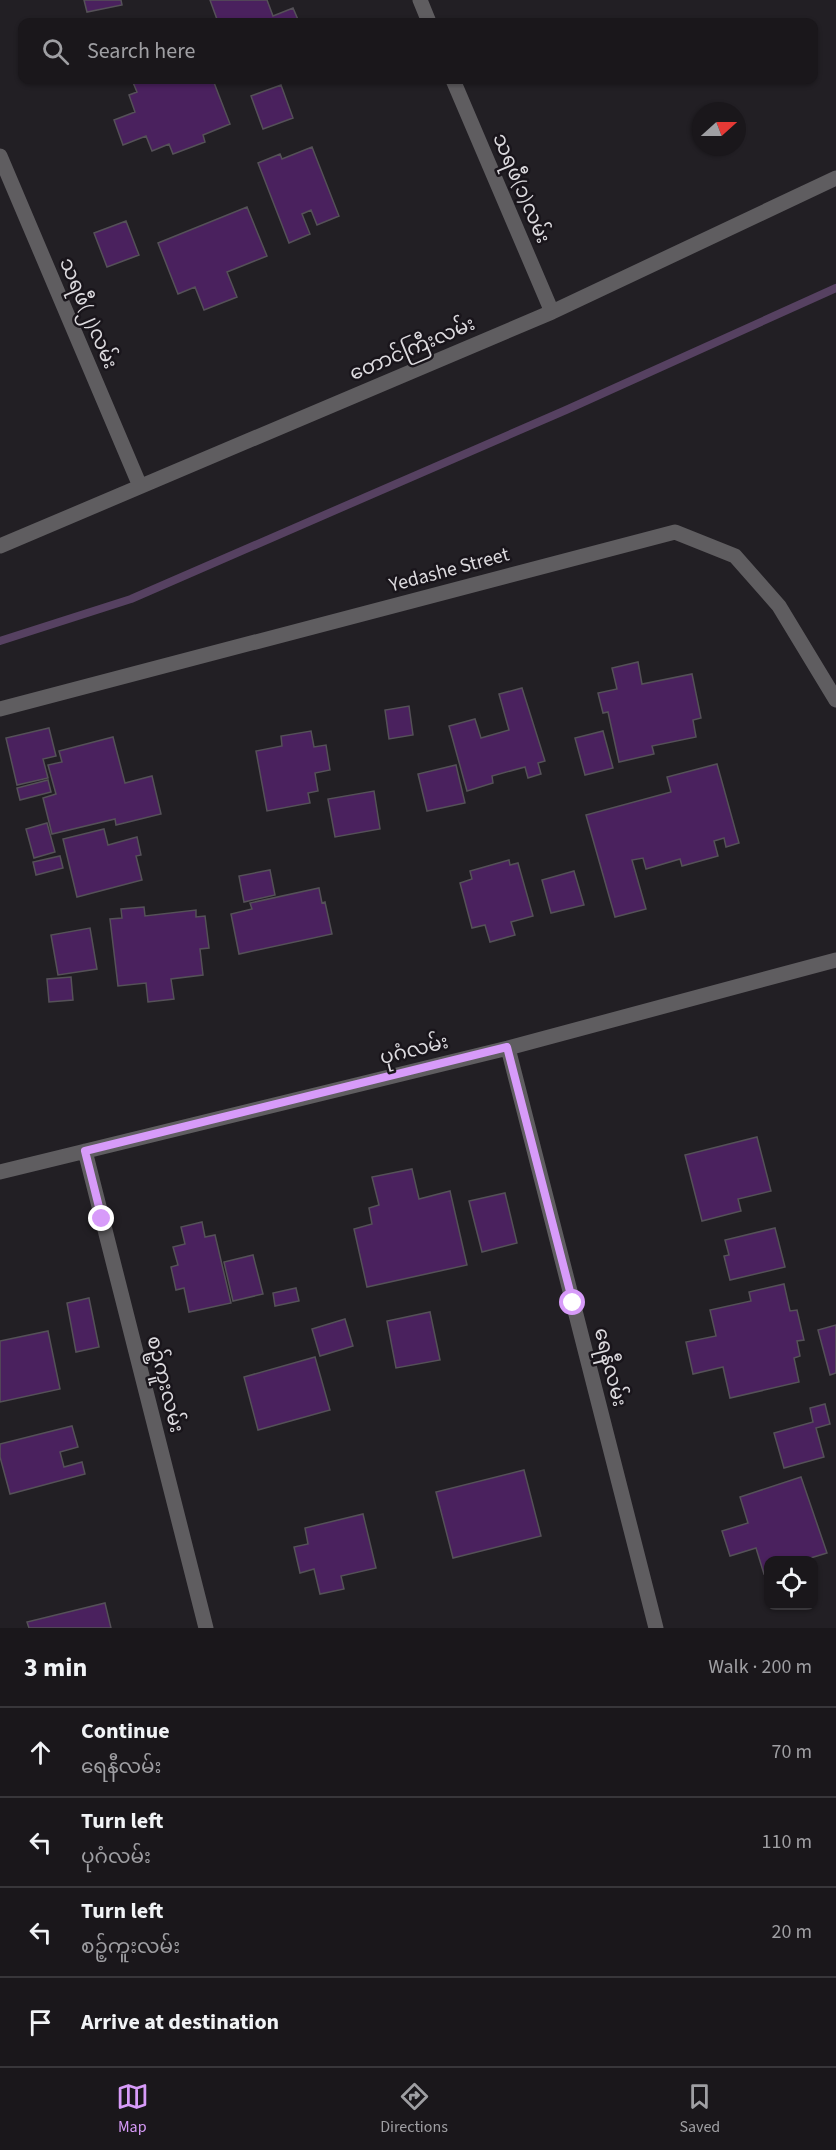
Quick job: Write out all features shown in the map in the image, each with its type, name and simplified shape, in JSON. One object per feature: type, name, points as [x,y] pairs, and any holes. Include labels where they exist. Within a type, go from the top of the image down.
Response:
[{"type":"street","points":[[420,0],[427,18]]},
{"type":"street","name":"သရဖီ(၁)လမ်း","points":[[455,84],[552,312]]},
{"type":"street","name":"သရဖီ(၂)လမ်း","points":[[0,156],[140,486]]},
{"type":"street","name":"တောင်ကြီးလမ်း","points":[[0,546],[552,312],[836,178]]},
{"type":"street","name":"Yedashe Street","points":[[0,709],[675,532],[735,556],[779,606],[836,700]]},
{"type":"street","name":"ပုဂံလမ်း","points":[[0,1172],[507,1047],[836,960]]},
{"type":"street","name":"ရေနီလမ်း","points":[[507,1047],[656,1628]]},
{"type":"street","name":"စဉ့်ကူးလမ်း","points":[[85,1151],[206,1628]]},
{"type":"building","points":[[84,0],[121,0],[122,5],[87,12]]},
{"type":"building","points":[[210,0],[267,0],[273,16],[293,8],[297,18],[217,18]]},
{"type":"building","points":[[134,84],[215,84],[230,124],[203,135],[205,142],[173,154],[169,144],[152,151],[146,136],[123,145],[114,120],[135,112],[129,95],[137,92]]},
{"type":"building","points":[[281,85],[293,118],[263,129],[251,96]]},
{"type":"building","points":[[312,147],[339,216],[317,225],[311,210],[302,214],[310,234],[289,243],[258,163],[280,154],[282,159]]},
{"type":"building","points":[[247,207],[267,256],[227,272],[237,297],[204,310],[195,287],[178,294],[158,243]]},
{"type":"building","points":[[126,221],[139,255],[107,267],[94,233]]},
{"type":"building","points":[[638,662],[642,684],[692,674],[701,718],[693,720],[696,737],[652,746],[654,754],[619,762],[608,712],[603,713],[598,693],[617,689],[612,668]]},
{"type":"building","points":[[522,688],[545,761],[538,763],[541,774],[528,778],[525,767],[492,776],[493,783],[467,791],[449,726],[475,719],[481,738],[509,730],[499,694]]},
{"type":"building","points":[[409,706],[413,735],[389,739],[385,710]]},
{"type":"building","points":[[49,728],[56,756],[43,759],[48,778],[17,785],[6,738]]},
{"type":"building","points":[[311,731],[314,747],[326,745],[330,770],[315,773],[318,791],[308,793],[310,803],[267,811],[256,751],[282,746],[281,736]]},
{"type":"building","points":[[603,731],[613,768],[585,775],[575,738]]},
{"type":"building","points":[[113,737],[125,783],[152,776],[161,814],[116,825],[115,819],[52,834],[43,798],[56,794],[48,765],[62,762],[59,751]]},
{"type":"building","points":[[717,764],[739,843],[726,847],[724,838],[714,841],[718,856],[682,866],[680,859],[646,869],[643,858],[632,860],[646,909],[615,917],[586,815],[671,792],[667,777]]},
{"type":"building","points":[[456,765],[465,803],[427,811],[418,774]]},
{"type":"building","points":[[48,780],[51,792],[20,800],[17,788]]},
{"type":"building","points":[[374,791],[380,829],[335,837],[328,799]]},
{"type":"building","points":[[47,823],[55,852],[34,858],[26,829]]},
{"type":"building","points":[[104,829],[108,845],[137,837],[141,855],[136,856],[142,880],[77,897],[63,839]]},
{"type":"building","points":[[60,856],[63,868],[36,875],[33,862]]},
{"type":"building","points":[[509,860],[510,865],[518,863],[533,916],[511,922],[515,935],[490,942],[485,925],[472,928],[460,883],[472,879],[470,871]]},
{"type":"building","points":[[270,870],[275,895],[244,902],[239,876]]},
{"type":"building","points":[[574,871],[584,905],[551,913],[542,880]]},
{"type":"building","points":[[319,888],[322,903],[325,902],[332,934],[239,954],[231,914],[252,909],[250,903]]},
{"type":"building","points":[[144,907],[145,916],[196,910],[196,917],[205,916],[209,948],[200,949],[203,975],[171,979],[174,999],[148,1002],[146,983],[118,986],[110,919],[122,918],[121,909]]},
{"type":"building","points":[[90,928],[97,969],[58,975],[51,935]]},
{"type":"building","points":[[71,977],[73,1000],[49,1002],[47,979]]},
{"type":"building","points":[[757,1137],[771,1191],[738,1199],[741,1211],[702,1221],[685,1155]]},
{"type":"building","points":[[412,1169],[419,1199],[450,1191],[467,1265],[367,1287],[354,1229],[372,1224],[369,1208],[379,1205],[372,1177]]},
{"type":"building","points":[[505,1193],[517,1243],[482,1252],[469,1201]]},
{"type":"building","points":[[202,1222],[205,1237],[215,1235],[231,1303],[189,1312],[184,1288],[176,1290],[171,1267],[178,1265],[173,1247],[185,1244],[181,1227]]},
{"type":"building","points":[[775,1228],[785,1267],[730,1280],[724,1256],[729,1255],[725,1240]]},
{"type":"building","points":[[253,1255],[263,1294],[233,1301],[224,1262]]},
{"type":"building","points":[[784,1284],[790,1311],[797,1310],[804,1340],[797,1341],[800,1356],[794,1358],[799,1382],[730,1398],[723,1367],[693,1374],[686,1342],[716,1336],[710,1310],[751,1301],[749,1292]]},
{"type":"building","points":[[296,1288],[299,1301],[275,1306],[273,1293]]},
{"type":"building","points":[[89,1298],[99,1347],[76,1352],[67,1303]]},
{"type":"building","points":[[430,1312],[440,1360],[396,1368],[387,1321]]},
{"type":"building","points":[[345,1319],[353,1346],[320,1356],[312,1329]]},
{"type":"building","points":[[836,1325],[836,1373],[830,1375],[818,1330]]},
{"type":"building","points":[[48,1331],[60,1389],[0,1402],[0,1341]]},
{"type":"building","points":[[315,1357],[330,1410],[258,1430],[244,1377]]},
{"type":"building","points":[[825,1404],[830,1424],[816,1428],[824,1457],[784,1468],[774,1433],[813,1422],[810,1408]]},
{"type":"building","points":[[72,1426],[78,1447],[60,1452],[64,1467],[82,1462],[85,1474],[10,1494],[0,1457],[0,1444]]},
{"type":"building","points":[[524,1470],[541,1536],[453,1558],[436,1492]]},
{"type":"building","points":[[801,1477],[827,1553],[817,1556],[764,1556],[764,1574],[756,1548],[730,1556],[722,1531],[748,1523],[740,1497]]},
{"type":"building","points":[[363,1514],[376,1568],[341,1576],[344,1589],[320,1594],[314,1569],[300,1573],[294,1547],[308,1544],[305,1528]]},
{"type":"building","points":[[105,1603],[111,1628],[29,1628],[27,1622]]},
{"type":"waterway","points":[[0,641],[131,599],[566,410],[836,288]]},
{"type":"route","points":[[102,1219],[85,1151],[507,1047],[573,1303]]}]
